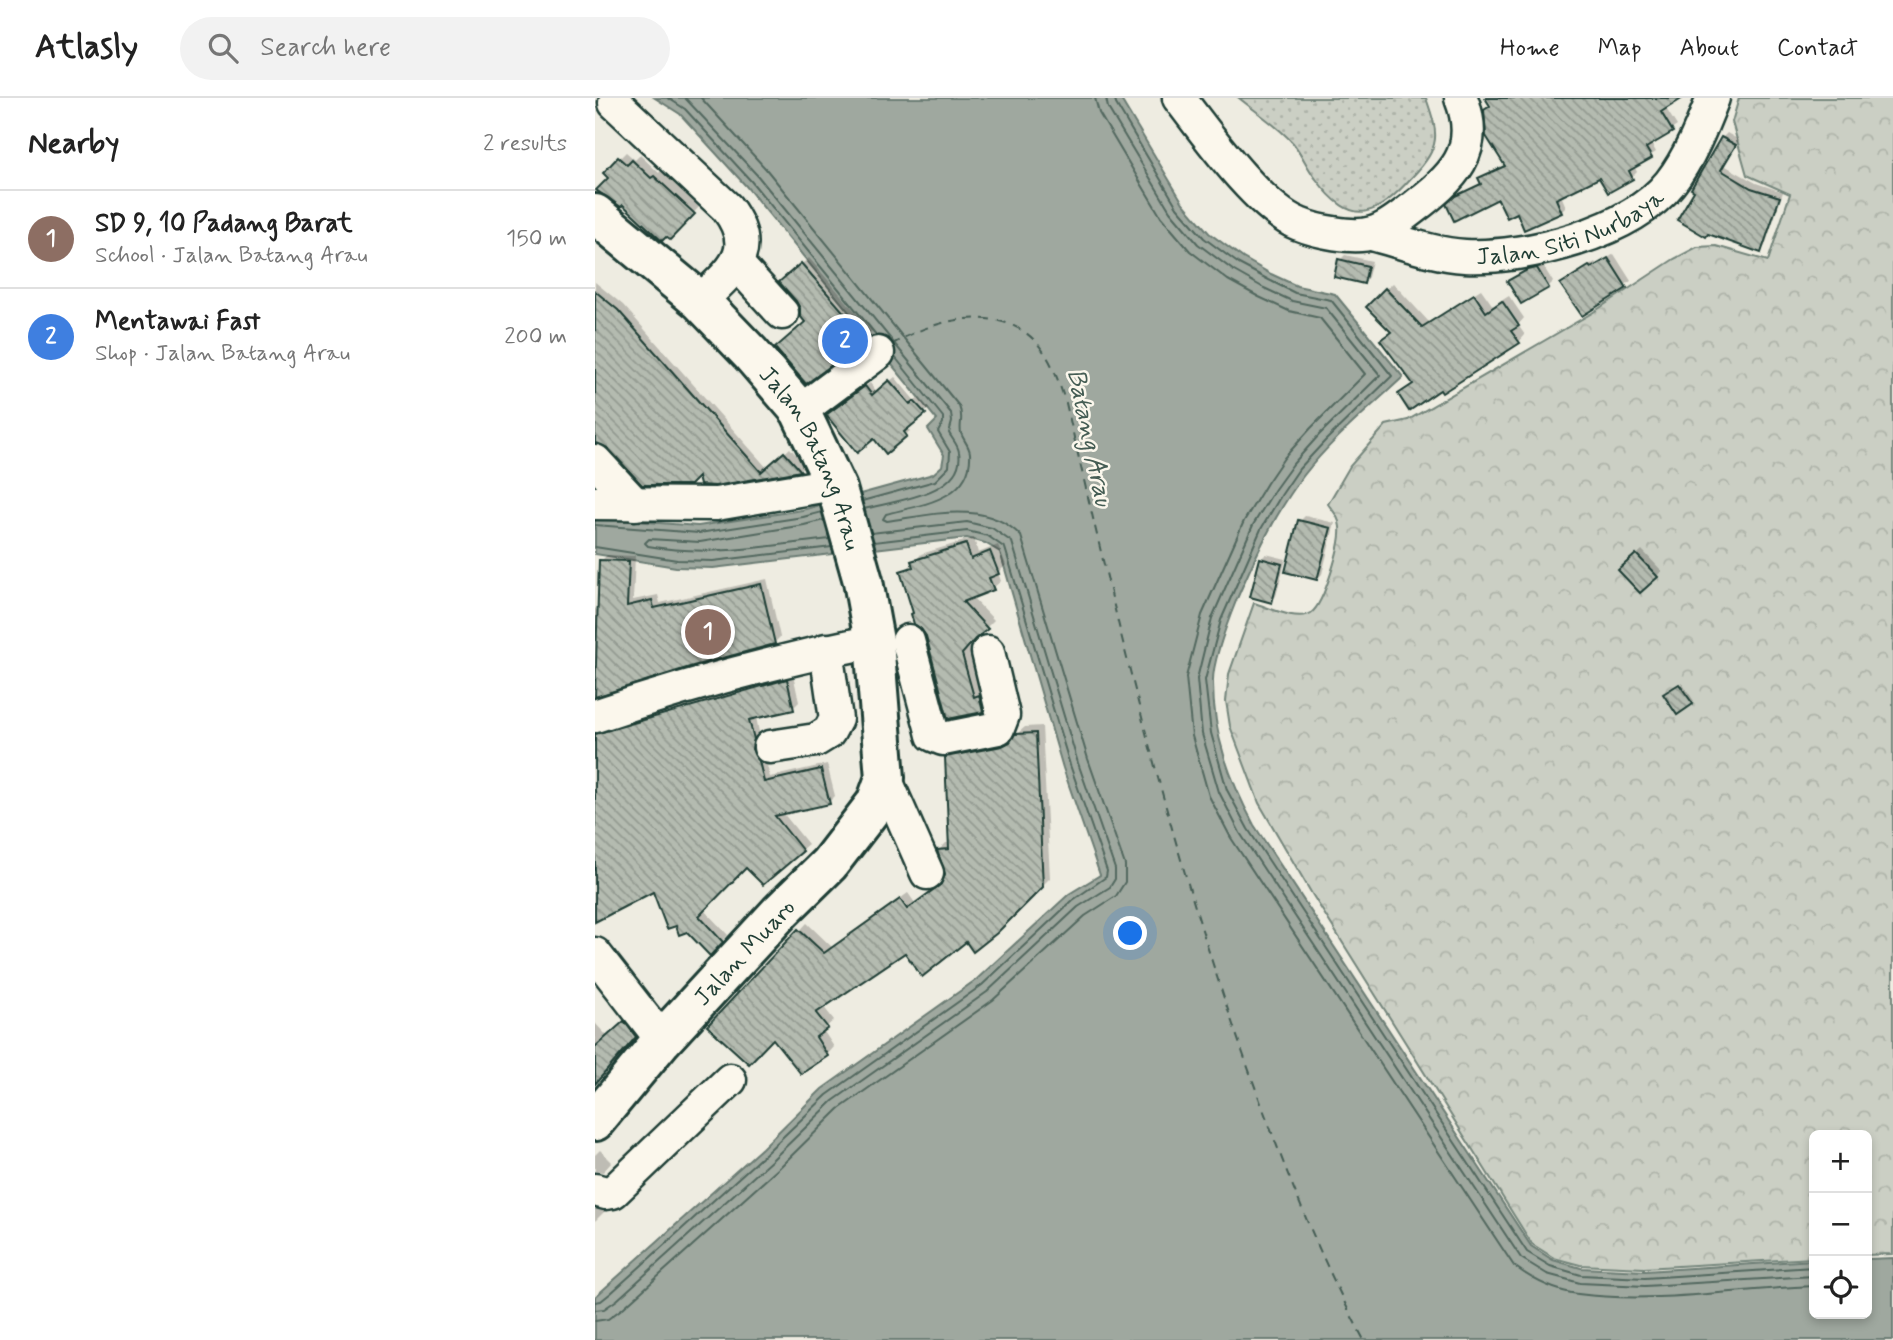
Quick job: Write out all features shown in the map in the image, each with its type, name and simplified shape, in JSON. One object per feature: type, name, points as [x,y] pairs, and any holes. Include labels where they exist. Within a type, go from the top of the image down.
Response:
[{"type":"main road","name":"Jalan Batang Arau","points":[[595,214],[699,301],[751,354],[800,411],[835,486],[863,580],[891,641],[883,733],[885,778]]},
{"type":"main road","name":"Jalan Muaro","points":[[595,1121],[662,1040],[781,911],[829,864],[876,803],[885,778]]},
{"type":"street","name":"Jalan Siti Nurbaya","points":[[1179,98],[1269,205],[1296,223],[1327,233],[1372,234],[1433,251],[1465,256],[1538,249],[1582,239],[1643,207],[1669,184],[1687,156],[1713,98]]},
{"type":"street","points":[[1372,234],[1403,216],[1453,175],[1464,156],[1467,132],[1461,98]]},
{"type":"street","points":[[615,103],[727,208],[737,222],[742,239],[737,264],[699,301]]},
{"type":"street","points":[[737,264],[782,313]]},
{"type":"street","points":[[800,411],[878,353]]},
{"type":"street","points":[[595,461],[635,505]]},
{"type":"street","points":[[595,503],[716,504],[835,486]]},
{"type":"street","points":[[595,716],[658,695],[826,650],[891,641],[933,735],[943,739],[998,727],[1003,715],[988,652]]},
{"type":"street","points":[[769,747],[816,740],[829,732],[836,719],[826,650]]},
{"type":"street","points":[[883,733],[930,727]]},
{"type":"street","points":[[885,778],[927,873]]},
{"type":"street","points":[[595,954],[662,1040]]},
{"type":"street","points":[[595,1190],[606,1194],[614,1192],[730,1080]]},
{"type":"green space","points":[[1239,98],[1426,98],[1435,140],[1422,166],[1400,190],[1376,208],[1365,212],[1353,211],[1329,195],[1287,137]]},
{"type":"green space","points":[[1739,98],[1893,98],[1893,1254],[1872,1255],[1872,1130],[1809,1130],[1809,1258],[1644,1268],[1580,1265],[1554,1258],[1532,1244],[1312,894],[1259,803],[1230,726],[1226,701],[1229,674],[1254,603],[1298,616],[1311,613],[1316,607],[1331,573],[1340,535],[1339,520],[1328,504],[1350,466],[1386,425],[1408,420],[1592,313],[1697,247],[1716,246],[1768,261],[1790,194],[1747,175],[1732,122]]},
{"type":"water","name":"Batang Arau","points":[[655,98],[1120,98],[1183,203],[1209,233],[1271,274],[1297,286],[1335,294],[1403,377],[1351,424],[1304,475],[1258,552],[1221,642],[1213,674],[1216,721],[1230,774],[1254,825],[1531,1246],[1553,1260],[1581,1268],[1645,1271],[1809,1260],[1809,1319],[1872,1319],[1872,1259],[1893,1258],[1893,1340],[595,1340],[595,1297],[762,1148],[822,1089],[977,979],[1069,894],[1100,875],[1063,768],[1000,552],[985,543],[967,538],[713,568],[676,567],[595,554],[595,518],[698,526],[802,510],[933,474],[942,466],[944,455],[928,429],[937,420],[746,186],[680,114]]},
{"type":"building","points":[[1485,98],[1683,98],[1661,112],[1673,132],[1646,148],[1652,158],[1629,171],[1633,179],[1608,193],[1599,178],[1556,199],[1562,213],[1524,230],[1517,213],[1507,218],[1498,199],[1454,221],[1446,204],[1455,196],[1481,184],[1478,178],[1505,166],[1486,136],[1484,110],[1490,106]]},
{"type":"building","points":[[1721,137],[1736,145],[1721,170],[1751,188],[1780,197],[1761,253],[1708,234],[1706,237],[1677,220],[1694,191],[1691,189]]},
{"type":"building","points":[[618,157],[627,165],[632,160],[651,178],[654,176],[695,214],[670,240],[666,237],[662,241],[623,205],[621,207],[596,190],[608,178],[603,173]]},
{"type":"building","points":[[1608,258],[1627,288],[1582,316],[1560,284]]},
{"type":"building","points":[[1338,259],[1368,266],[1364,284],[1334,277]]},
{"type":"building","points":[[801,263],[867,339],[806,384],[775,348],[805,322],[800,316],[796,301],[779,282]]},
{"type":"building","points":[[1537,268],[1549,288],[1521,304],[1507,281],[1527,270]]},
{"type":"building","points":[[1385,288],[1422,327],[1474,294],[1486,312],[1502,301],[1519,326],[1511,331],[1520,343],[1409,411],[1398,394],[1413,384],[1380,340],[1391,332],[1366,307]]},
{"type":"building","points":[[595,291],[618,310],[761,472],[784,452],[801,471],[715,486],[700,485],[698,477],[690,485],[642,485],[608,448],[595,443]]},
{"type":"building","points":[[889,380],[910,404],[914,401],[926,414],[904,432],[907,436],[886,454],[874,439],[857,453],[826,415],[865,386],[872,395]]},
{"type":"building","points":[[1298,520],[1331,528],[1317,580],[1285,572]]},
{"type":"building","points":[[966,544],[971,559],[990,551],[999,574],[989,578],[994,590],[963,602],[988,629],[962,654],[974,697],[979,695],[983,712],[948,719],[926,636],[914,624],[900,571],[913,567],[911,561]]},
{"type":"building","points":[[1636,554],[1658,577],[1640,593],[1618,570]]},
{"type":"building","points":[[1260,558],[1282,564],[1272,603],[1250,597]]},
{"type":"building","points":[[599,560],[629,561],[627,606],[652,600],[654,608],[761,584],[775,644],[595,697]]},
{"type":"building","points":[[787,679],[794,710],[749,720],[754,739],[752,749],[759,761],[764,782],[821,769],[830,804],[775,816],[803,851],[763,885],[746,868],[699,916],[723,942],[710,956],[687,932],[679,935],[676,926],[667,929],[653,892],[595,922],[595,734]]},
{"type":"building","points":[[1679,684],[1693,704],[1677,715],[1663,694]]},
{"type":"building","points":[[1036,733],[1043,887],[997,933],[973,952],[966,942],[922,977],[905,953],[816,1013],[828,1028],[816,1037],[828,1056],[801,1074],[773,1039],[749,1064],[707,1026],[798,929],[824,953],[900,899],[907,909],[941,884],[945,874],[937,850],[949,849],[945,757],[1002,746],[1010,742],[1015,734]]},
{"type":"building","points":[[624,1021],[636,1037],[595,1084],[595,1047]]},
{"type":"ferry route","points":[[891,345],[928,327],[969,319],[989,319],[1009,324],[1026,333],[1046,354],[1053,368],[1066,403],[1105,570],[1169,817],[1218,981],[1300,1203],[1364,1340]]},
{"type":"place","name":"Mentawai Fast","points":[[845,341]]},
{"type":"place","name":"SD 9, 10 Padang Barat","points":[[708,632]]}]
